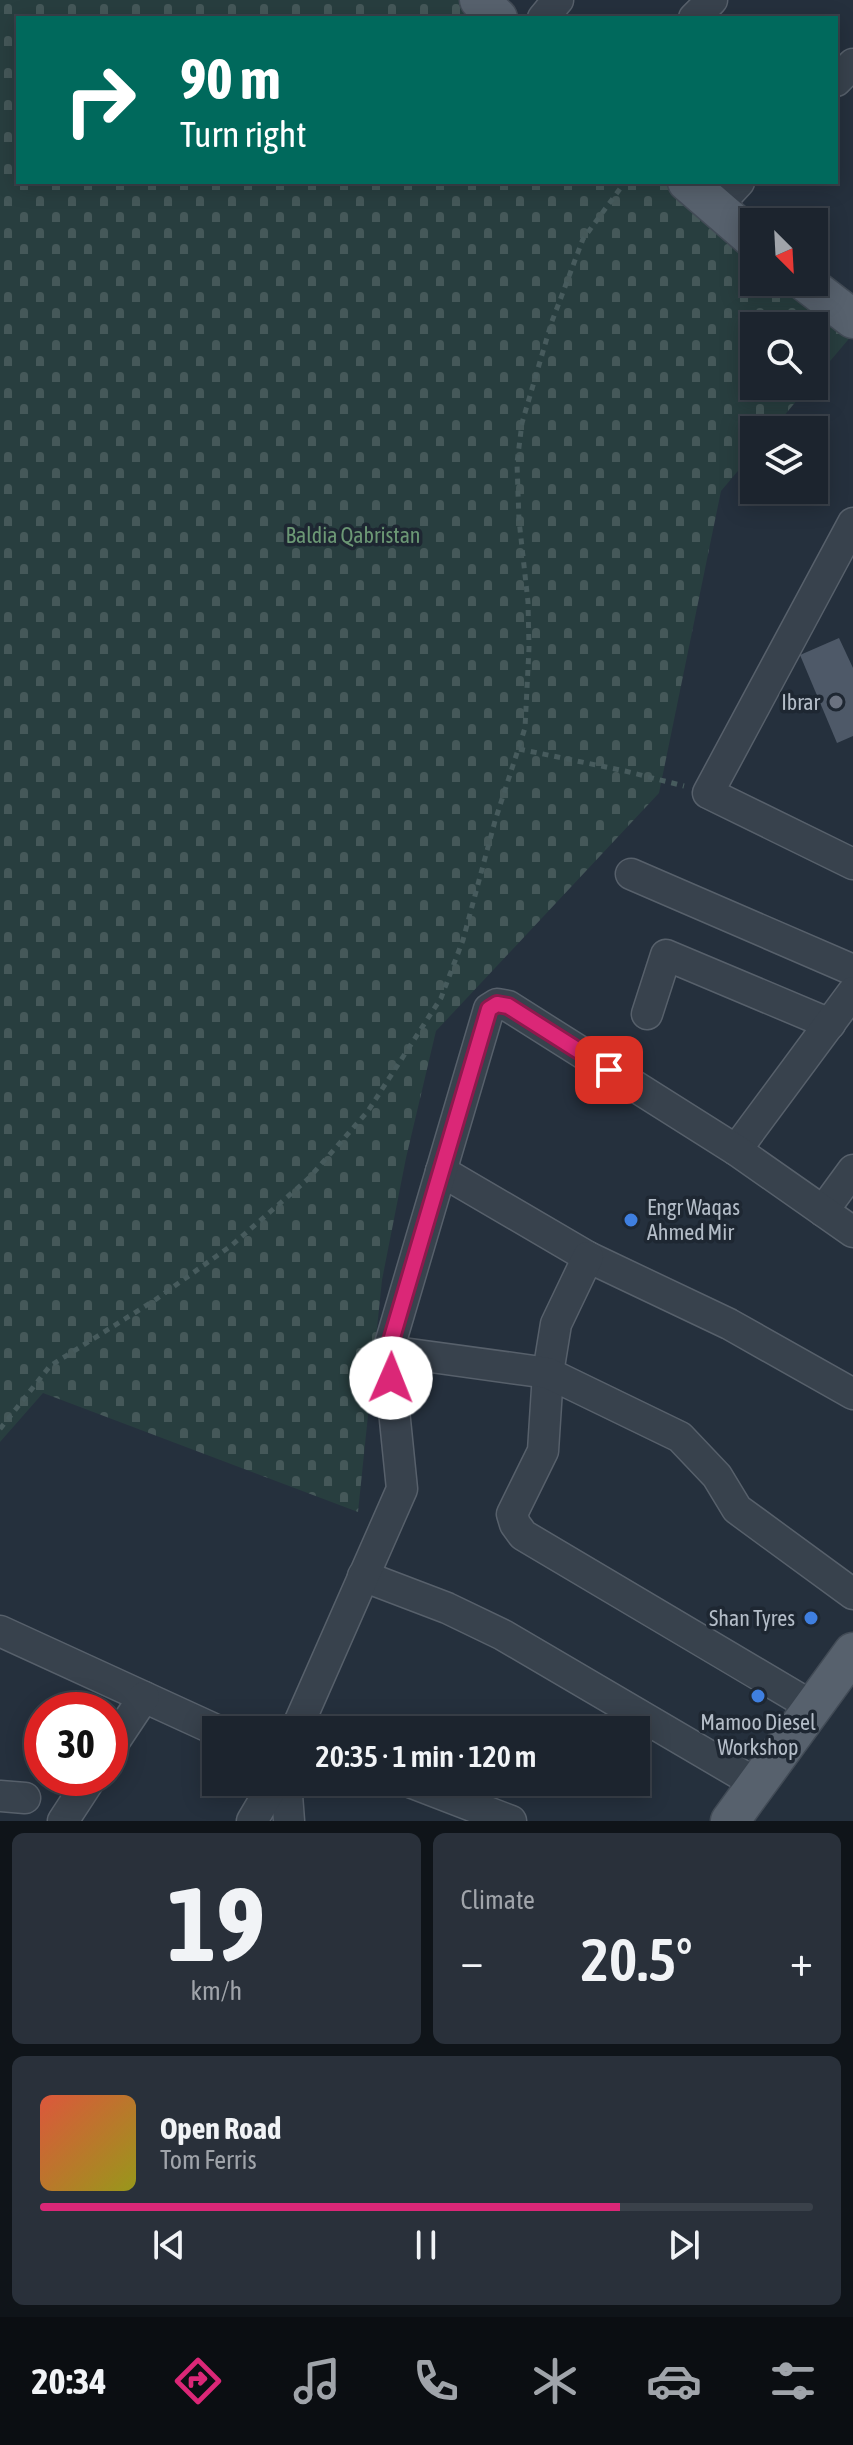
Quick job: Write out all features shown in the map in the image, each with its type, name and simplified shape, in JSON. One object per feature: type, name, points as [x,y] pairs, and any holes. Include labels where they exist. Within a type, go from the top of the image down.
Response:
[{"type":"main road","points":[[479,0],[496,16]]},
{"type":"main road","points":[[693,184],[727,195],[740,217]]},
{"type":"main road","points":[[823,296],[853,319]]},
{"type":"main road","points":[[730,1821],[853,1652]]},
{"type":"street","points":[[545,16],[558,0]]},
{"type":"street","points":[[696,16],[712,0]]},
{"type":"street","points":[[838,79],[853,64]]},
{"type":"street","points":[[853,523],[708,793],[853,864]]},
{"type":"street","points":[[631,874],[853,970]]},
{"type":"street","points":[[647,1014],[666,955],[830,1024]]},
{"type":"street","points":[[736,1150],[853,992]]},
{"type":"street","points":[[302,1716],[402,1489],[388,1351],[489,1009],[497,1004],[508,1006],[736,1150],[853,1232]]},
{"type":"street","points":[[823,1211],[853,1170]]},
{"type":"street","points":[[441,1171],[588,1257],[729,1324],[853,1394]]},
{"type":"street","points":[[588,1257],[556,1324],[548,1373],[543,1451],[512,1514],[515,1524],[523,1535],[813,1707]]},
{"type":"street","points":[[388,1351],[548,1373],[680,1437],[717,1476],[737,1509],[853,1594]]},
{"type":"street","points":[[363,1576],[447,1608],[503,1635],[757,1784]]},
{"type":"street","points":[[0,1631],[202,1724]]},
{"type":"street","points":[[128,1721],[144,1697]]},
{"type":"street","points":[[63,1821],[79,1796]]},
{"type":"street","points":[[252,1821],[267,1796]]},
{"type":"street","points":[[287,1796],[289,1821]]},
{"type":"street","points":[[446,1796],[511,1821]]},
{"type":"path","points":[[0,1429],[50,1366],[155,1300],[232,1245],[308,1179],[368,1111],[441,998],[463,940],[495,821],[525,728],[528,602],[519,520],[517,463],[522,423],[551,324],[583,239],[624,184]]},
{"type":"path","points":[[519,749],[625,771],[708,793]]},
{"type":"green space","name":"Baldia Qabristan","points":[[0,0],[492,0],[508,16],[16,16],[16,184],[689,184],[740,231],[740,296],[811,296],[853,334],[828,363],[828,312],[740,312],[740,400],[797,400],[784,416],[740,416],[740,469],[721,491],[659,793],[436,1031],[406,1158],[382,1280],[358,1512],[43,1393],[0,1442]]},
{"type":"building","name":"Ibrar","points":[[839,638],[853,668],[853,736],[837,743],[800,655]]},
{"type":"place","name":"Ibrar","points":[[836,702]]},
{"type":"place","name":"Engr Waqas Ahmed Mir","points":[[631,1220]]},
{"type":"place","name":"Shan Tyres","points":[[811,1618]]},
{"type":"place","name":"Mamoo Diesel Workshop","points":[[758,1696]]},
{"type":"route","points":[[391,1378],[388,1351],[489,1009],[497,1004],[508,1006],[609,1070]]}]
